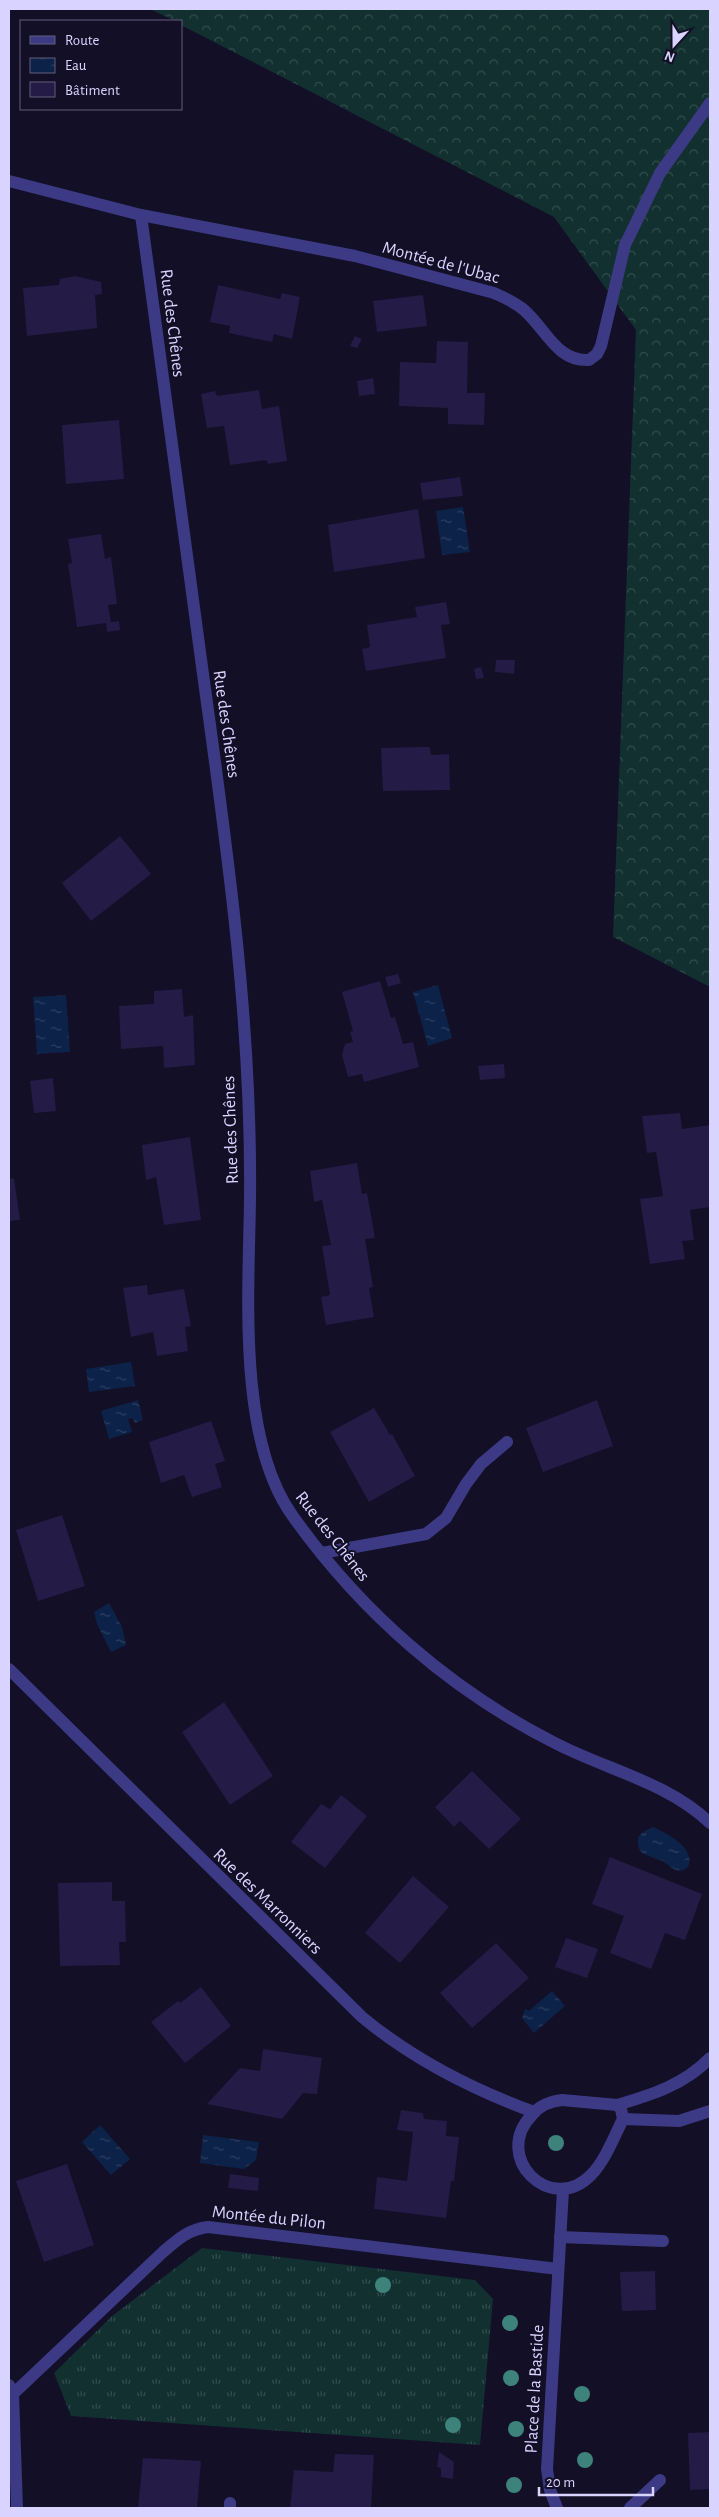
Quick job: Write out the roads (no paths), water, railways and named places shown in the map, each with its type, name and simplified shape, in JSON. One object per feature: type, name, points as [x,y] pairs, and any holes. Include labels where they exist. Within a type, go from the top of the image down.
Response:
[{"type":"street","name":"Montée de l'Ubac","points":[[9,181],[141,215],[355,256],[494,293],[510,300],[525,311],[564,354],[572,360],[589,360],[597,354],[601,346],[625,245],[660,173],[710,103]]},
{"type":"street","name":"Rue des Chênes","points":[[141,215],[237,930],[250,1183],[248,1324],[251,1374],[270,1473],[292,1515],[378,1618],[464,1689],[526,1729],[596,1763],[657,1786],[709,1818]]},
{"type":"street","points":[[322,1552],[426,1534],[446,1518],[466,1484],[481,1464],[507,1442]]},
{"type":"street","name":"Rue des Marronniers","points":[[9,1669],[362,2017],[402,2047],[449,2076],[534,2112]]},
{"type":"street","points":[[617,2105],[621,2109],[623,2119],[592,2174],[575,2186],[563,2190],[540,2184],[529,2175],[521,2163],[518,2149],[519,2135],[524,2122],[534,2112],[550,2102],[562,2100],[617,2105],[652,2094],[675,2084],[688,2077],[710,2058]]},
{"type":"street","points":[[623,2119],[679,2121],[710,2111]]},
{"type":"street","points":[[558,2270],[563,2190]]},
{"type":"street","name":"Montée du Pilon","points":[[10,2392],[163,2252],[187,2232],[197,2228],[208,2227],[558,2270]]},
{"type":"street","points":[[560,2237],[663,2242]]},
{"type":"street","name":"Place de la Bastide","points":[[557,2508],[550,2490],[547,2469],[558,2270]]},
{"type":"street","points":[[10,2392],[17,2508]]},
{"type":"street","points":[[630,2508],[660,2480]]},
{"type":"water","points":[[463,507],[470,552],[442,555],[436,511]]},
{"type":"water","points":[[438,985],[452,1038],[428,1046],[413,992]]},
{"type":"water","points":[[66,995],[70,1052],[37,1054],[33,997]]},
{"type":"water","points":[[131,1362],[135,1386],[89,1392],[86,1369]]},
{"type":"water","points":[[138,1400],[143,1420],[135,1423],[132,1418],[128,1419],[132,1432],[109,1439],[101,1411]]},
{"type":"water","points":[[109,1603],[122,1627],[126,1645],[111,1652],[97,1624],[94,1612]]},
{"type":"water","points":[[653,1827],[666,1833],[685,1848],[690,1860],[688,1867],[680,1871],[673,1869],[664,1862],[641,1851],[638,1837]]},
{"type":"water","points":[[552,1991],[565,2006],[534,2033],[522,2018],[525,2009],[529,2011]]},
{"type":"water","points":[[100,2125],[130,2159],[111,2175],[82,2142]]},
{"type":"water","points":[[203,2135],[259,2142],[256,2160],[244,2169],[200,2163]]}]
